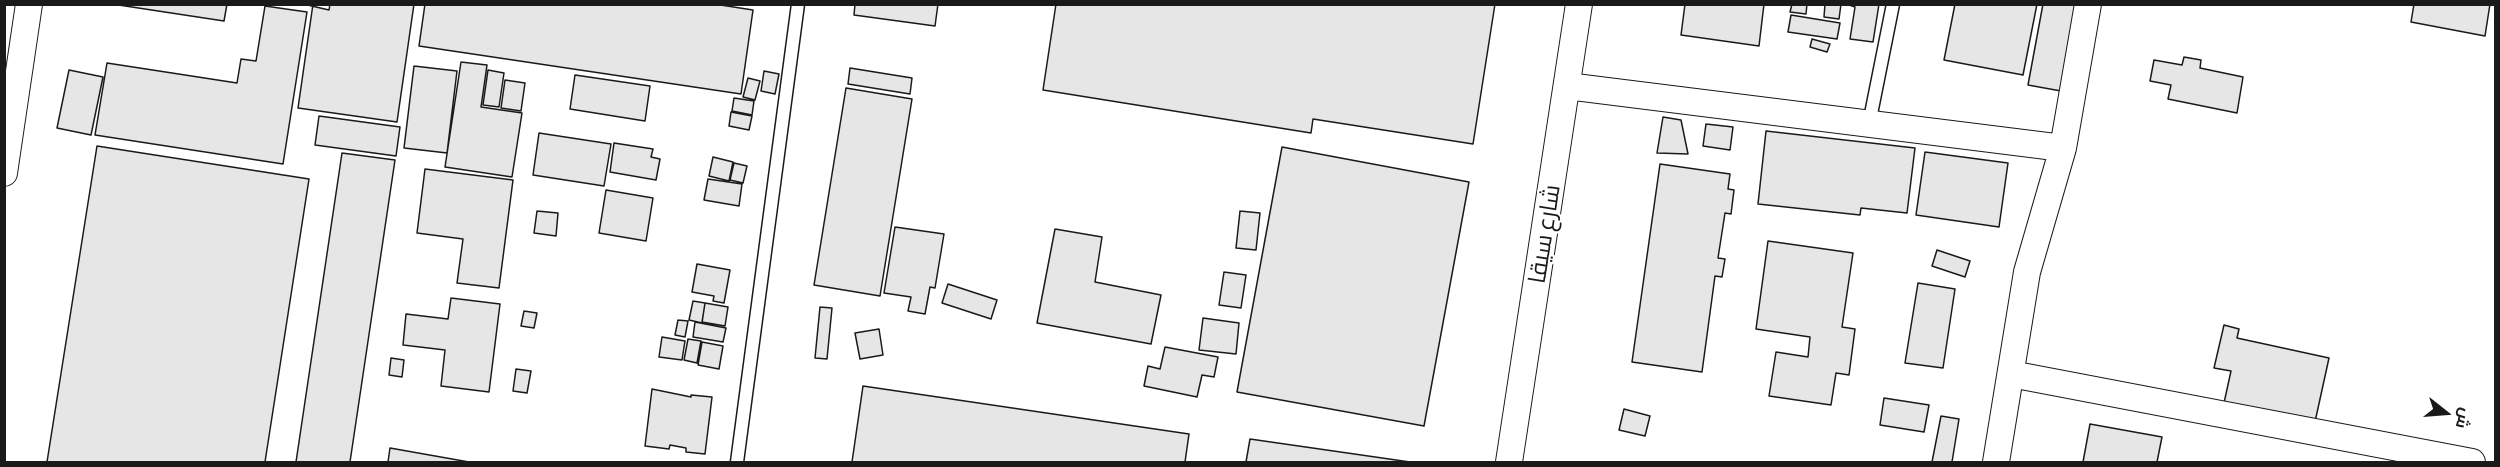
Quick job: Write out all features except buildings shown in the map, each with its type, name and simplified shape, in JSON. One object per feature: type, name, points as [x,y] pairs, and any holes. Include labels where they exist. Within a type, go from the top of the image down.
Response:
[{"type":"street","points":[[4,173],[29,4]]},
{"type":"street","name":"شارع سيقا","points":[[1509,462],[1579,4]]},
{"type":"street","points":[[1996,462],[2027,272],[2063,148],[2088,4]]},
{"type":"street","points":[[1568,86],[2063,148]]},
{"type":"street","points":[[2011,374],[2472,462]]},
{"type":"lane","points":[[737,462],[798,4]]},
{"type":"lane","points":[[1869,124],[1893,4]]}]
